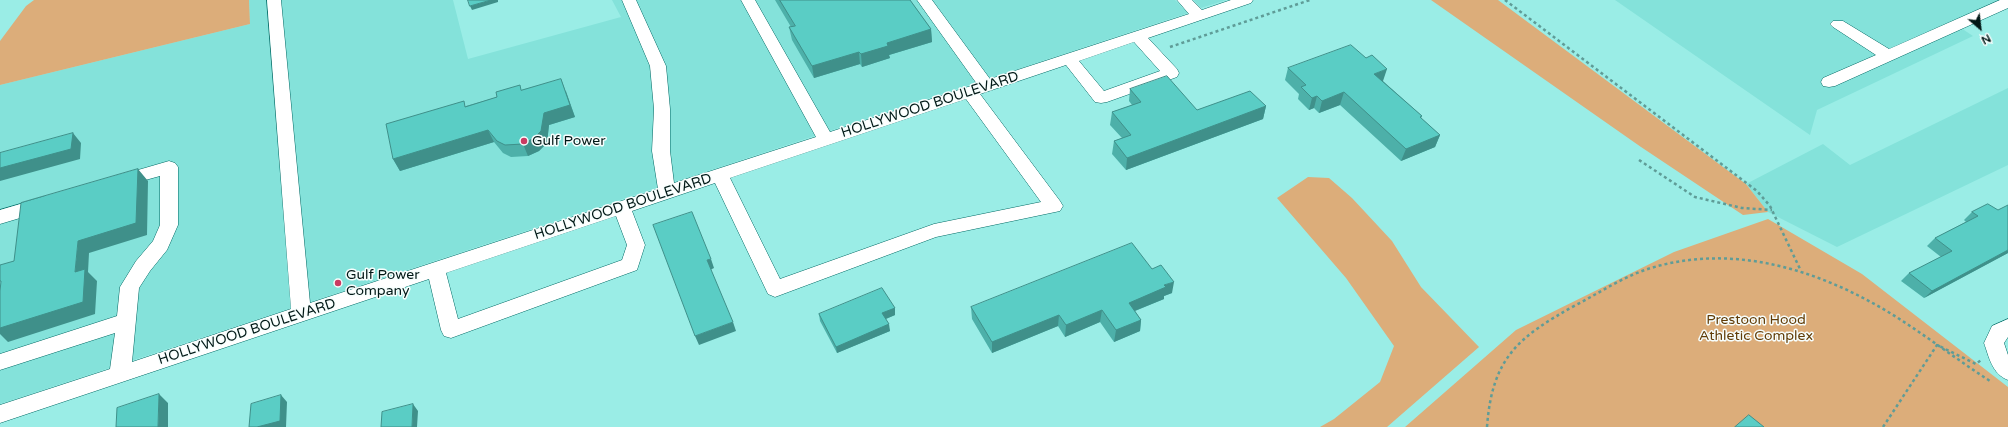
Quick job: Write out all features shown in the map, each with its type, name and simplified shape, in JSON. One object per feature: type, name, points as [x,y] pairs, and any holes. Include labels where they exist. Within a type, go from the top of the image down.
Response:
[{"type":"street","points":[[274,0],[301,314]]},
{"type":"street","points":[[629,0],[658,66],[662,109],[661,150],[667,192]]},
{"type":"street","points":[[748,0],[826,140]]},
{"type":"street","points":[[924,0],[986,86]]},
{"type":"street","points":[[1184,0],[1199,16]]},
{"type":"street","name":"HOLLYWOOD BOULEVARD","points":[[0,414],[1246,0]]},
{"type":"street","points":[[1829,82],[2008,2]]},
{"type":"street","points":[[1838,24],[1888,55]]},
{"type":"street","points":[[1069,59],[1101,98],[1171,73],[1137,36]]},
{"type":"street","points":[[720,174],[775,289],[934,231],[1054,206],[970,92]]},
{"type":"street","points":[[103,186],[169,167],[169,226],[160,245],[143,266],[130,287],[120,374]]},
{"type":"street","points":[[0,217],[59,200]]},
{"type":"street","points":[[436,269],[451,330],[630,264],[636,245],[622,207]]},
{"type":"street","points":[[0,362],[126,321]]},
{"type":"street","points":[[2000,367],[1994,343],[1999,332],[2008,327]]},
{"type":"path","points":[[1152,53],[1310,0]]},
{"type":"path","points":[[1505,0],[1743,178],[1757,191],[1772,210],[1801,271]]},
{"type":"path","points":[[1639,160],[1695,197],[1742,208],[1772,210]]},
{"type":"path","points":[[1487,427],[1488,401],[1495,378],[1505,358],[1522,340],[1554,318],[1615,285],[1650,268],[1686,259],[1716,257],[1760,261],[1801,271],[1874,303],[1966,366],[2000,367]]},
{"type":"path","points":[[1937,345],[1946,348],[1976,364],[1987,356],[2000,367]]},
{"type":"path","points":[[1883,427],[1937,345]]},
{"type":"shaded area","points":[[249,0],[453,0],[468,59],[621,17],[612,0],[1175,0],[1188,13],[0,404],[0,85],[250,24]]},
{"type":"shaded area","points":[[1193,0],[1226,0],[1201,8]]},
{"type":"shaded area","points":[[1615,0],[2008,0],[2008,5],[1961,28],[1973,36],[1817,110],[1810,135]]},
{"type":"shaded area","points":[[2008,88],[2008,165],[1837,247],[1768,212],[1746,184],[1823,144],[1850,165]]},
{"type":"green space","points":[[34,0],[249,0],[250,24],[0,85],[0,41],[26,6]]},
{"type":"green space","points":[[1431,0],[1498,0],[1746,184],[1768,212],[1743,215],[1641,147]]},
{"type":"green space","points":[[1308,177],[1329,178],[1352,198],[1392,241],[1421,287],[1479,347],[1387,427],[1320,427],[1334,419],[1380,382],[1394,346],[1346,278],[1277,198]]},
{"type":"green space","name":"Prestoon Hood Athletic Complex","points":[[1768,219],[1862,274],[2008,387],[2008,427],[1405,427],[1516,330],[1674,252]]},
{"type":"building","points":[[468,0],[491,0],[470,6]]},
{"type":"building","points":[[780,0],[910,0],[931,29],[887,43],[888,46],[861,54],[859,52],[812,66],[789,27],[795,26]]},
{"type":"building","points":[[1351,45],[1366,58],[1372,55],[1387,69],[1374,74],[1422,116],[1420,117],[1440,135],[1406,149],[1344,92],[1322,101],[1317,96],[1312,98],[1301,87],[1306,85],[1288,68]]},
{"type":"building","points":[[1167,76],[1197,110],[1250,91],[1266,106],[1127,158],[1114,141],[1131,135],[1112,112],[1141,102],[1130,89]]},
{"type":"building","points":[[561,79],[570,105],[544,113],[541,131],[534,138],[523,144],[505,145],[497,141],[488,130],[393,159],[386,124],[464,101],[465,107],[497,97],[496,92],[520,85],[521,90]]},
{"type":"building","points":[[73,133],[71,149],[0,168],[0,153]]},
{"type":"building","points":[[138,169],[136,223],[78,241],[75,272],[85,269],[83,302],[0,328],[0,265],[14,261],[21,203]]},
{"type":"building","points":[[1988,204],[1998,210],[2008,205],[2008,250],[1932,291],[1909,273],[1952,251],[1935,238],[1978,216],[1972,212]]},
{"type":"building","points":[[692,212],[711,259],[707,260],[733,322],[695,336],[653,225]]},
{"type":"building","points":[[1132,243],[1152,269],[1161,265],[1174,282],[1164,285],[1166,287],[1129,303],[1141,320],[1116,330],[1102,310],[1066,325],[1059,315],[992,342],[971,307]]},
{"type":"building","points":[[882,288],[895,308],[882,313],[889,324],[836,347],[819,314]]},
{"type":"building","points":[[159,394],[158,427],[116,427],[117,408]]},
{"type":"building","points":[[281,395],[280,421],[257,427],[249,427],[251,404]]},
{"type":"building","points":[[413,404],[412,427],[381,427],[382,412]]},
{"type":"building","points":[[1749,415],[1764,427],[1735,427]]},
{"type":"place","name":"Gulf Power","points":[[524,141]]},
{"type":"place","name":"Gulf Power Company","points":[[338,283]]}]
